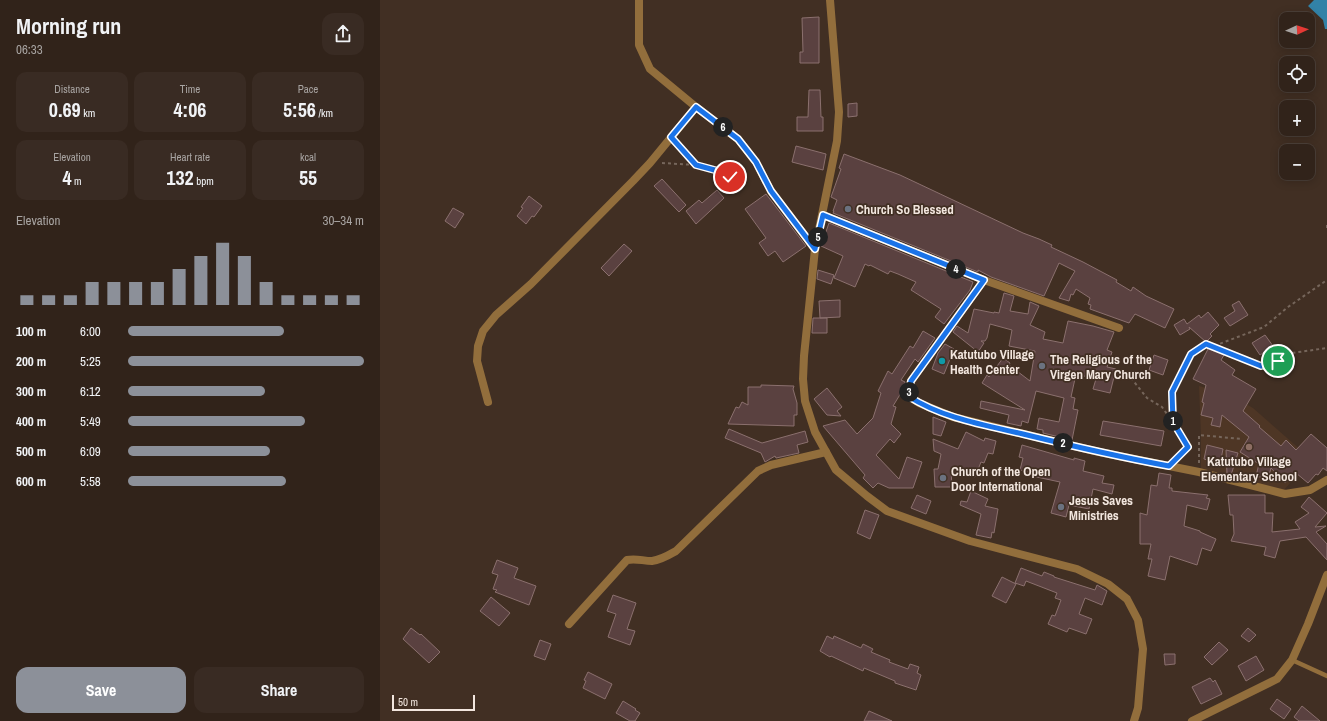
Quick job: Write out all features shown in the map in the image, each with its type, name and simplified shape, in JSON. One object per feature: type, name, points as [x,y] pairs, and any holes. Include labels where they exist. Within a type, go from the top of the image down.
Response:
[{"type":"street","points":[[638,0],[639,46],[650,69],[738,139],[756,162],[771,191],[815,249]]},
{"type":"street","points":[[830,0],[840,112],[837,141],[815,249],[803,379],[805,401],[815,432],[836,470],[887,511],[970,541],[1077,569],[1108,584],[1127,599],[1138,620],[1143,649],[1138,708],[1134,721]]},
{"type":"street","points":[[488,402],[477,361],[478,346],[483,331],[496,316],[531,284],[650,163],[696,107]]},
{"type":"street","points":[[823,215],[984,280],[1119,328]]},
{"type":"street","points":[[984,280],[911,381],[908,396],[919,403],[953,417],[1099,452],[1199,472],[1285,494],[1310,490],[1327,480]]},
{"type":"street","points":[[569,624],[626,560],[634,558],[652,561],[664,558],[676,551],[758,471],[770,464],[826,452]]},
{"type":"street","points":[[1192,721],[1277,679],[1292,660],[1327,576]]},
{"type":"lane","points":[[1292,660],[1327,676]]},
{"type":"path","points":[[671,137],[696,165]]},
{"type":"path","points":[[650,163],[696,165],[722,172],[730,177],[736,188]]},
{"type":"path","points":[[1214,346],[1264,327],[1288,307],[1327,280]]},
{"type":"path","points":[[1173,422],[1172,392],[1191,354],[1206,344],[1261,366],[1278,361],[1292,353],[1327,348]]},
{"type":"path","points":[[1131,378],[1147,398],[1162,407],[1188,447],[1169,466]]},
{"type":"path","points":[[1199,472],[1199,435],[1242,439]]},
{"type":"shaded area","name":"Katutubo Village Elementary School","points":[[1199,386],[1229,394],[1253,408],[1311,459],[1284,490],[1201,470]]},
{"type":"water","points":[[1314,0],[1327,0],[1327,29],[1325,29],[1323,20],[1308,6]]},
{"type":"building","points":[[819,17],[819,63],[800,63],[800,52],[803,52],[802,18]]},
{"type":"building","points":[[809,90],[820,90],[823,131],[797,131],[797,117],[808,117]]},
{"type":"building","points":[[857,103],[857,116],[848,117],[848,104]]},
{"type":"building","points":[[796,146],[826,154],[823,170],[792,162]]},
{"type":"building","points":[[844,154],[900,175],[1023,233],[1052,245],[1051,247],[1117,280],[1116,282],[1131,291],[1133,287],[1146,296],[1174,309],[1165,328],[1135,314],[1129,323],[1090,309],[1091,305],[1088,304],[1090,298],[1076,289],[1073,295],[1071,294],[1069,301],[1059,298],[1075,271],[1059,263],[1044,296],[991,277],[978,270],[978,272],[833,213],[837,200],[831,197],[841,169],[839,168]]},
{"type":"building","points":[[662,179],[686,205],[679,212],[654,186]]},
{"type":"building","points":[[717,190],[724,198],[696,224],[686,211],[699,200],[702,203]]},
{"type":"building","points":[[766,194],[806,246],[783,262],[775,251],[768,256],[759,243],[766,238],[745,209]]},
{"type":"building","points":[[529,196],[542,206],[534,217],[532,216],[526,224],[517,216],[523,208],[521,207]]},
{"type":"building","points":[[453,208],[464,214],[455,228],[445,221]]},
{"type":"building","points":[[829,223],[973,282],[970,290],[944,324],[935,317],[941,309],[911,290],[916,282],[898,274],[890,271],[888,274],[865,264],[855,287],[834,278],[843,256],[821,246]]},
{"type":"building","points":[[624,244],[632,251],[609,276],[601,268]]},
{"type":"building","points":[[818,270],[834,275],[831,284],[817,279]]},
{"type":"building","points":[[1004,293],[1014,296],[1010,311],[1028,314],[1030,302],[1039,306],[1030,325],[1045,332],[1043,339],[1063,343],[1068,321],[1114,332],[1107,350],[1112,352],[1107,367],[1116,369],[1110,393],[1093,389],[1096,379],[1076,374],[1071,397],[1075,398],[1073,409],[1078,410],[1072,440],[1043,433],[1043,430],[1037,429],[1039,418],[1059,422],[1064,398],[1036,391],[1028,423],[1022,421],[1021,426],[1007,423],[1009,415],[980,408],[981,401],[1025,410],[982,383],[987,375],[989,377],[1003,358],[1010,363],[1009,365],[1030,381],[1035,351],[1009,346],[1012,330],[990,324],[987,338],[985,341],[981,341],[984,343],[978,352],[953,332],[957,326],[968,333],[974,309],[999,313]]},
{"type":"building","points":[[840,300],[840,317],[820,318],[819,301]]},
{"type":"building","points":[[1239,301],[1248,315],[1230,326],[1224,318],[1235,311],[1232,305]]},
{"type":"building","points":[[1208,312],[1219,325],[1210,334],[1212,336],[1206,342],[1189,327],[1190,329],[1180,335],[1174,325],[1184,319],[1187,324],[1199,315],[1201,318]]},
{"type":"building","points":[[813,318],[827,318],[827,333],[812,333]]},
{"type":"building","points":[[923,331],[935,338],[918,362],[915,359],[901,380],[905,382],[904,388],[893,406],[896,407],[891,424],[901,434],[894,443],[890,439],[876,455],[899,479],[907,457],[922,462],[913,488],[889,488],[878,483],[873,488],[863,478],[865,475],[823,426],[845,420],[857,434],[873,418],[881,393],[878,391],[888,371],[892,374],[910,346],[913,348]]},
{"type":"building","points":[[1265,335],[1273,346],[1260,355],[1252,343]]},
{"type":"building","name":"Katutubo Village Health Center","points":[[945,344],[954,349],[944,374],[932,369],[938,353]]},
{"type":"building","points":[[1209,347],[1224,355],[1221,360],[1235,370],[1232,375],[1256,389],[1243,411],[1281,446],[1286,440],[1296,450],[1311,434],[1327,448],[1327,471],[1323,468],[1318,475],[1316,474],[1308,483],[1296,473],[1285,483],[1271,468],[1268,479],[1256,476],[1259,464],[1240,452],[1249,437],[1222,415],[1220,427],[1211,425],[1213,418],[1201,415],[1206,385],[1193,379]]},
{"type":"building","points":[[1154,355],[1168,360],[1163,375],[1149,370]]},
{"type":"building","points":[[761,385],[794,386],[793,389],[797,403],[797,415],[794,415],[794,426],[728,424],[736,407],[739,408],[742,402],[748,405],[748,387],[761,387]]},
{"type":"building","points":[[827,388],[842,407],[837,411],[841,416],[827,415],[814,399]]},
{"type":"building","points":[[933,417],[946,422],[941,436],[933,434]]},
{"type":"building","points":[[1103,421],[1164,431],[1161,446],[1100,435]]},
{"type":"building","points":[[729,429],[762,443],[805,431],[808,442],[797,445],[799,453],[776,458],[775,456],[765,462],[761,453],[725,438]]},
{"type":"building","points":[[966,432],[984,441],[985,438],[996,441],[993,454],[988,453],[984,463],[981,462],[975,477],[951,470],[952,487],[935,487],[934,469],[938,469],[941,454],[934,451],[933,439],[958,449]]},
{"type":"building","points":[[1022,445],[1074,460],[1074,458],[1085,461],[1083,471],[1104,476],[1102,483],[1114,485],[1112,494],[1093,489],[1089,509],[1069,505],[1066,517],[1051,513],[1060,482],[1032,476],[1032,473],[1020,470],[1023,458],[1019,457]]},
{"type":"building","points":[[1207,445],[1223,449],[1220,464],[1204,459]]},
{"type":"building","points":[[1226,450],[1238,453],[1231,475],[1227,474]]},
{"type":"building","points":[[1159,473],[1171,475],[1169,488],[1172,488],[1172,491],[1208,495],[1206,498],[1210,499],[1207,510],[1187,505],[1184,526],[1200,531],[1216,539],[1211,551],[1202,548],[1197,565],[1170,556],[1165,580],[1148,576],[1152,559],[1148,559],[1151,544],[1140,544],[1140,513],[1147,515],[1151,485],[1157,486]]},
{"type":"building","points":[[971,491],[988,499],[985,506],[998,509],[994,533],[992,532],[991,538],[976,535],[981,514],[960,505],[961,501],[967,502]]},
{"type":"building","points":[[917,495],[931,501],[926,514],[911,508]]},
{"type":"building","points":[[1228,495],[1265,495],[1265,513],[1273,513],[1272,532],[1300,529],[1295,522],[1309,513],[1301,507],[1309,497],[1327,513],[1315,527],[1326,526],[1316,532],[1327,544],[1327,560],[1306,537],[1280,541],[1275,558],[1264,555],[1266,547],[1231,541],[1234,534],[1233,515],[1230,515]]},
{"type":"building","points":[[865,510],[879,515],[870,539],[857,533]]},
{"type":"building","points":[[497,560],[518,568],[514,578],[536,586],[529,605],[495,592],[497,590],[493,589],[498,575],[492,573]]},
{"type":"building","points":[[1021,568],[1042,576],[1044,572],[1054,577],[1095,590],[1097,585],[1107,591],[1102,605],[1085,598],[1079,614],[1092,619],[1086,634],[1069,628],[1067,632],[1048,624],[1052,615],[1055,616],[1061,600],[1055,598],[1057,593],[1026,581],[1024,586],[1015,583]]},
{"type":"building","points":[[1002,577],[1016,584],[1006,603],[992,596]]},
{"type":"building","points":[[613,595],[636,603],[627,629],[635,631],[630,645],[608,637],[616,614],[607,611]]},
{"type":"building","points":[[491,597],[510,613],[499,626],[480,611]]},
{"type":"building","points":[[411,628],[420,635],[421,634],[440,652],[429,663],[403,639]]},
{"type":"building","points":[[1248,628],[1256,635],[1249,642],[1241,636]]},
{"type":"building","points":[[827,636],[833,639],[834,636],[861,648],[863,644],[873,649],[871,652],[890,660],[889,662],[908,669],[910,664],[919,667],[917,673],[921,675],[916,690],[895,683],[895,681],[864,668],[863,671],[831,656],[830,657],[820,651]]},
{"type":"building","points":[[540,640],[551,644],[545,660],[534,656]]},
{"type":"building","points":[[1219,642],[1228,650],[1212,665],[1204,657]]},
{"type":"building","points":[[1164,654],[1175,654],[1175,664],[1165,665]]},
{"type":"building","points":[[1256,656],[1264,670],[1246,681],[1238,666]]},
{"type":"building","points":[[588,672],[612,684],[605,699],[583,688],[586,681],[584,680]]},
{"type":"building","points":[[1210,678],[1213,682],[1215,680],[1222,694],[1201,704],[1192,687]]},
{"type":"building","points":[[1277,699],[1291,709],[1284,719],[1270,709]]},
{"type":"building","points":[[623,701],[640,713],[635,721],[630,721],[616,713]]},
{"type":"building","points":[[1302,706],[1320,721],[1299,721],[1294,717]]},
{"type":"building","points":[[869,711],[892,721],[864,721]]},
{"type":"place","name":"Church So Blessed","points":[[848,209]]},
{"type":"place","name":"Katutubo Village Health Center","points":[[942,361]]},
{"type":"place","name":"The Religious of the Virgen Mary Church","points":[[1042,366]]},
{"type":"place","name":"Katutubo Village Elementary School","points":[[1249,447]]},
{"type":"place","name":"Church of the Open Door International","points":[[943,478]]},
{"type":"place","name":"Jesus Saves Ministries","points":[[1061,507]]},
{"type":"route","points":[[730,177],[722,172],[696,165],[671,137],[696,107],[738,139],[756,162],[771,191],[815,249],[823,215],[984,280],[911,381],[908,396],[919,403],[953,417],[1099,452],[1169,466],[1188,447],[1173,422],[1172,392],[1191,354],[1206,344],[1261,366],[1278,361]]}]
